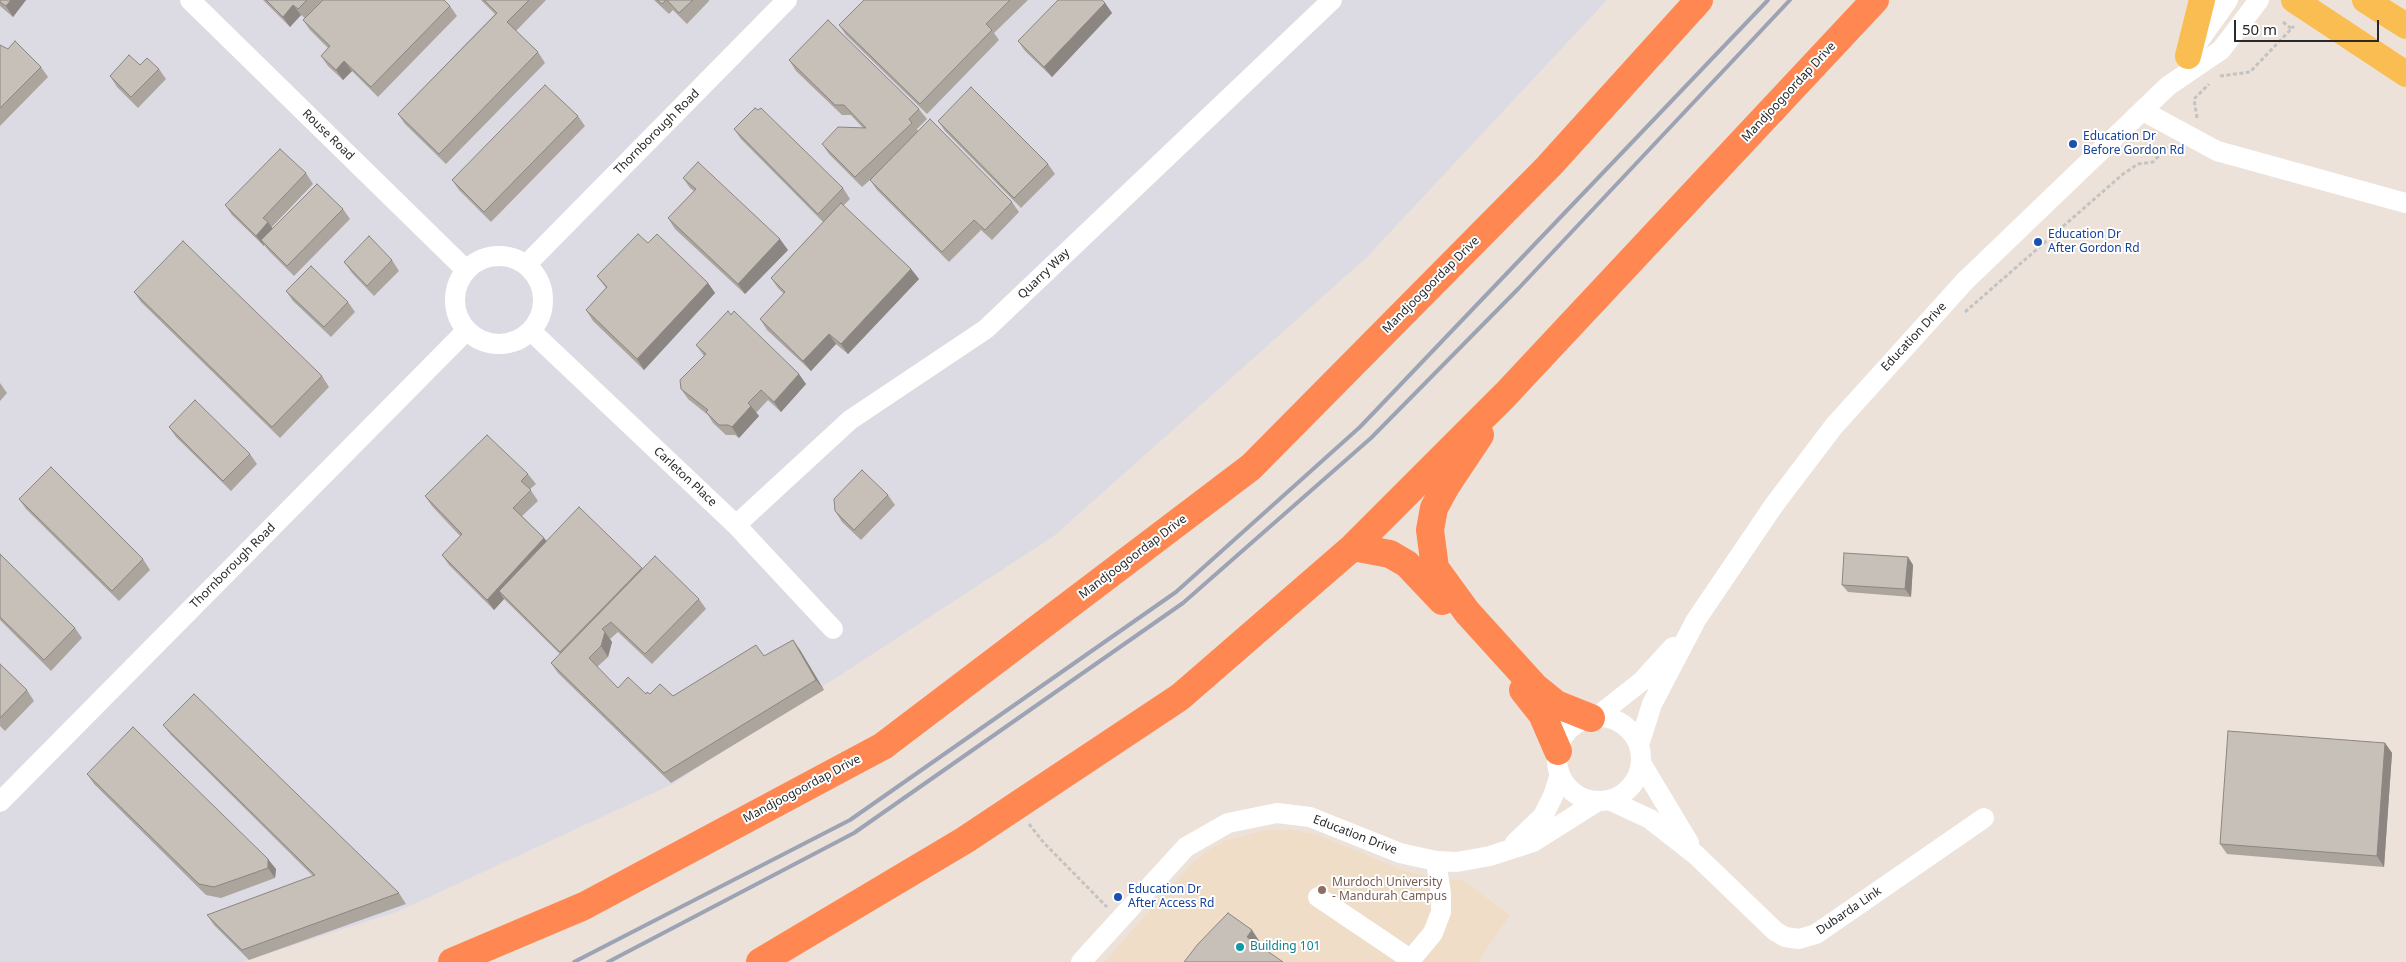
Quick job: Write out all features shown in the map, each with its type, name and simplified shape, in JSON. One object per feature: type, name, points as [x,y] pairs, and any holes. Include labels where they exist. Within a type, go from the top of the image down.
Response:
[{"type":"highway","name":"Mandjoogoordap Drive","points":[[452,962],[584,906],[883,746],[1251,467],[1549,166],[1699,0]]},
{"type":"highway","name":"Mandjoogoordap Drive","points":[[760,962],[884,891],[1180,697],[1353,547],[1506,394],[1875,0]]},
{"type":"highway","points":[[1506,394],[1446,486],[1434,508],[1430,530],[1435,568],[1445,586],[1535,687],[1556,704],[1593,718]]},
{"type":"highway","points":[[1353,547],[1390,554],[1407,564],[1531,699],[1542,714],[1559,762]]},
{"type":"main road","points":[[2188,56],[2202,0]]},
{"type":"main road","points":[[2365,0],[2406,26]]},
{"type":"main road","points":[[2291,15],[2406,74]]},
{"type":"street","name":"Rouse Road","points":[[190,0],[466,270]]},
{"type":"street","name":"Thornborough Road","points":[[527,264],[787,0]]},
{"type":"street","name":"Quarry Way","points":[[736,525],[850,420],[986,329],[1332,0]]},
{"type":"street","name":"Education Drive","points":[[2168,86],[2228,0]]},
{"type":"street","name":"Education Drive","points":[[1640,754],[1652,704],[1696,620],[1774,504],[1856,400],[1965,281],[2168,86],[2221,50],[2259,0]]},
{"type":"street","points":[[2143,111],[2217,152],[2406,203]]},
{"type":"street","points":[[506,256],[527,264],[539,279],[544,297],[541,316],[531,332],[516,341],[498,344],[481,340],[467,330],[458,316],[454,300],[457,284],[466,270],[484,258],[506,256]]},
{"type":"street","name":"Thornborough Road","points":[[0,802],[467,330]]},
{"type":"street","name":"Carleton Place","points":[[531,332],[736,525],[833,629]]},
{"type":"street","name":"Education Drive","points":[[1593,718],[1642,681],[1696,620]]},
{"type":"street","points":[[1506,851],[1543,816],[1554,796],[1562,740],[1579,722],[1593,718],[1609,719],[1622,724],[1632,733],[1640,754],[1638,776],[1631,787],[1621,795],[1603,800],[1575,793],[1566,784],[1559,762]]},
{"type":"street","name":"Dubarda Link","points":[[1640,754],[1696,855]]},
{"type":"street","name":"Education Drive","points":[[1081,962],[1186,847],[1210,831],[1244,818],[1276,813],[1310,817],[1400,853],[1436,861],[1468,860],[1506,851],[1547,835],[1603,800]]},
{"type":"street","name":"Dubarda Link","points":[[1603,800],[1650,819],[1696,855],[1775,931],[1785,937],[1799,939],[1816,934],[1984,818]]},
{"type":"street","points":[[1318,897],[1410,961],[1421,950],[1433,933],[1441,912],[1441,894],[1436,861]]},
{"type":"path","points":[[2198,117],[2194,99],[2220,76],[2250,72],[2292,29],[2291,15]]},
{"type":"path","points":[[2291,15],[2292,29]]},
{"type":"path","points":[[1959,318],[2123,174],[2138,164],[2153,162]]},
{"type":"path","points":[[1014,807],[1044,843],[1109,909]]},
{"type":"shaded area","points":[[0,0],[1607,0],[1367,257],[1054,536],[673,784],[399,911],[242,962],[0,962]]},
{"type":"shaded area","name":"Murdoch University - Mandurah Campus","points":[[1265,830],[1294,830],[1320,836],[1402,870],[1441,880],[1463,880],[1510,915],[1478,962],[1104,962],[1194,861],[1225,841]]},
{"type":"building","points":[[0,0],[11,0],[6,6]]},
{"type":"building","points":[[266,0],[307,0],[298,9],[293,5],[283,17]]},
{"type":"building","points":[[323,0],[444,0],[450,6],[371,87],[344,61],[336,70],[321,56],[330,46],[303,20]]},
{"type":"building","points":[[484,0],[529,0],[507,22],[538,52],[439,154],[398,114],[497,13]]},
{"type":"building","points":[[657,0],[666,0],[662,4]]},
{"type":"building","points":[[667,0],[693,0],[679,13]]},
{"type":"building","points":[[864,0],[1010,0],[986,24],[992,30],[920,104],[839,25]]},
{"type":"building","points":[[1058,0],[1102,0],[1105,3],[1044,67],[1018,41]]},
{"type":"building","points":[[828,20],[919,109],[909,119],[912,123],[855,177],[822,144],[838,127],[866,128],[844,105],[835,105],[789,60]]},
{"type":"building","points":[[15,41],[41,67],[0,108],[0,45],[8,49]]},
{"type":"building","points":[[129,55],[140,65],[147,58],[159,69],[131,97],[110,76]]},
{"type":"building","points":[[545,85],[578,116],[484,212],[452,180]]},
{"type":"building","points":[[971,87],[1048,164],[1014,198],[938,121]]},
{"type":"building","points":[[755,108],[758,110],[761,108],[843,188],[818,214],[734,129]]},
{"type":"building","points":[[930,119],[1012,202],[985,230],[974,220],[942,252],[870,180]]},
{"type":"building","points":[[280,149],[306,173],[263,218],[268,222],[256,236],[225,205]]},
{"type":"building","points":[[698,162],[780,239],[738,284],[668,218],[696,189],[683,178]]},
{"type":"building","points":[[317,184],[343,209],[287,266],[261,240]]},
{"type":"building","points":[[841,203],[911,269],[841,344],[829,334],[803,361],[760,319],[785,292],[771,278]]},
{"type":"building","points":[[638,234],[648,243],[657,234],[708,283],[637,359],[586,310],[607,287],[597,276]]},
{"type":"building","points":[[369,236],[392,260],[367,286],[344,262]]},
{"type":"building","points":[[183,241],[322,376],[272,427],[134,292]]},
{"type":"building","points":[[311,266],[348,302],[324,327],[286,291]]},
{"type":"building","points":[[728,311],[731,315],[734,311],[799,374],[774,402],[761,390],[748,403],[751,406],[732,427],[719,425],[706,412],[708,410],[681,389],[680,380],[706,354],[696,345]]},
{"type":"building","points":[[195,400],[250,454],[223,481],[169,427]]},
{"type":"building","points":[[487,435],[528,474],[521,481],[531,490],[513,508],[544,538],[487,600],[442,555],[462,534],[425,496]]},
{"type":"building","points":[[51,467],[143,559],[112,591],[19,499]]},
{"type":"building","points":[[862,470],[888,495],[854,530],[835,511],[834,499]]},
{"type":"building","points":[[579,507],[642,568],[560,652],[499,591]]},
{"type":"building","points":[[1844,553],[1908,557],[1905,589],[1842,585]]},
{"type":"building","points":[[0,554],[75,628],[44,660],[0,617]]},
{"type":"building","points":[[655,556],[699,599],[645,654],[611,622],[602,629],[605,632],[601,646],[589,658],[618,688],[628,677],[646,694],[647,692],[650,694],[660,684],[673,696],[756,645],[764,656],[793,640],[816,680],[664,773],[551,663]]},
{"type":"building","points":[[0,664],[27,690],[0,718]]},
{"type":"building","points":[[194,694],[399,893],[242,950],[207,915],[315,875],[163,725]]},
{"type":"building","points":[[133,727],[268,859],[268,868],[214,887],[199,884],[87,774]]},
{"type":"building","points":[[2228,731],[2385,743],[2377,856],[2220,844]]},
{"type":"building","points":[[1228,913],[1252,930],[1247,937],[1283,962],[1184,962],[1198,944]]},
{"type":"railway","points":[[574,962],[850,820],[1176,592],[1360,427],[1768,0]]},
{"type":"railway","points":[[608,962],[854,833],[1183,603],[1371,438],[1518,289],[1790,0]]},
{"type":"place","name":"Education Dr Before Gordon Rd","points":[[2073,144]]},
{"type":"place","name":"Education Dr After Gordon Rd","points":[[2038,242]]},
{"type":"place","name":"Murdoch University - Mandurah Campus","points":[[1322,890]]},
{"type":"place","name":"Education Dr After Access Rd","points":[[1118,897]]},
{"type":"place","name":"Building 101","points":[[1240,947]]}]
